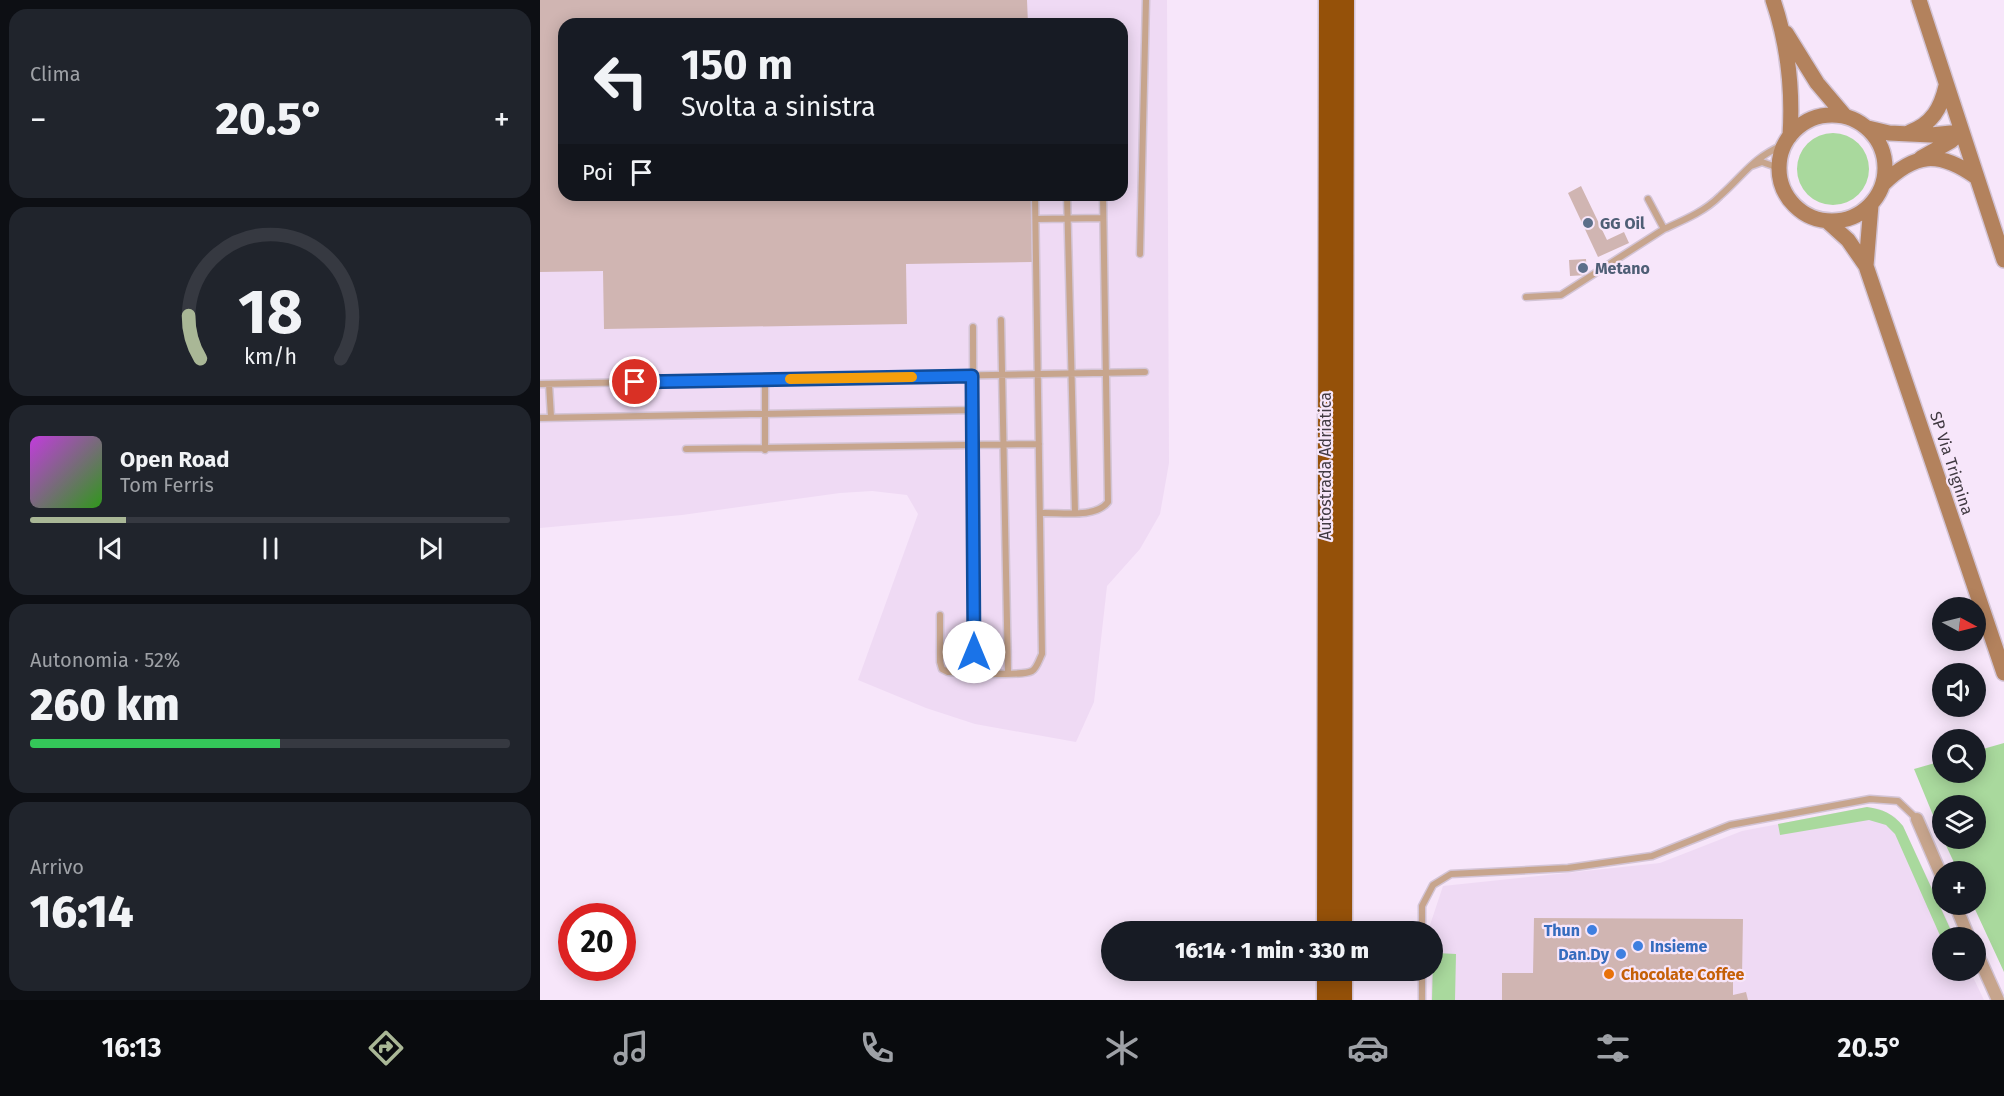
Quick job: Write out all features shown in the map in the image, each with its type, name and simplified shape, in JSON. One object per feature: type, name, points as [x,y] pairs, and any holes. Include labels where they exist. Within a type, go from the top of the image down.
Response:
[{"type":"highway","name":"Autostrada Adriatica","points":[[1326,921],[1328,0]]},
{"type":"highway","name":"Autostrada Adriatica","points":[[1343,921],[1345,0]]},
{"type":"highway","points":[[1326,981],[1326,1000]]},
{"type":"highway","points":[[1343,981],[1343,1000]]},
{"type":"main road","points":[[1773,0],[1783,28],[1817,83],[1845,116],[1868,128],[1889,133],[1910,132],[1931,135],[1961,132]]},
{"type":"main road","points":[[1919,0],[2004,260]]},
{"type":"main road","points":[[1779,168],[1787,140],[1792,105],[1783,28]]},
{"type":"main road","points":[[1910,132],[1929,122],[1942,104],[1946,86]]},
{"type":"main road","points":[[1787,140],[1805,122],[1824,115],[1845,116]]},
{"type":"main road","name":"SP Via Trignina","points":[[1866,266],[1871,205],[1883,184],[1885,169],[1884,154],[1878,140],[1868,128]]},
{"type":"main road","points":[[1883,184],[1896,171],[1952,141],[1961,132]]},
{"type":"main road","points":[[1920,159],[1946,160],[1976,177]]},
{"type":"main road","name":"SP Via Trignina","points":[[1779,168],[1782,183],[1793,204],[1812,217],[1827,221],[1848,240],[1866,266],[2004,673]]},
{"type":"main road","points":[[1827,221],[1851,218],[1871,205]]},
{"type":"street","points":[[1917,819],[1935,861]]},
{"type":"street","points":[[1986,973],[1998,1000]]},
{"type":"lane","points":[[1140,254],[1146,0]]},
{"type":"lane","points":[[1526,297],[1561,295],[1664,229],[1697,214],[1721,196],[1755,160],[1787,140]]},
{"type":"lane","points":[[1741,173],[1762,162],[1779,168]]},
{"type":"lane","points":[[1648,199],[1664,229]]},
{"type":"lane","points":[[940,615],[942,669],[1008,673],[1031,671],[1042,654],[1035,201]]},
{"type":"lane","points":[[1067,201],[1075,512]]},
{"type":"lane","points":[[1040,513],[1094,512],[1103,509],[1108,502],[1102,201]]},
{"type":"lane","points":[[1036,219],[1103,218]]},
{"type":"lane","points":[[1001,320],[1004,376],[1008,673]]},
{"type":"lane","points":[[973,327],[974,672]]},
{"type":"lane","points":[[540,384],[1145,372]]},
{"type":"lane","points":[[765,379],[765,450]]},
{"type":"lane","points":[[549,384],[551,417]]},
{"type":"lane","points":[[540,418],[972,410]]},
{"type":"lane","points":[[686,449],[765,450],[1039,444]]},
{"type":"lane","points":[[1422,921],[1422,906],[1433,885],[1451,874],[1568,868],[1652,856],[1730,825],[1870,799],[1898,801],[1917,819]]},
{"type":"lane","points":[[1422,981],[1422,1000]]},
{"type":"shaded area","points":[[540,0],[1167,0],[1169,463],[1160,514],[1140,549],[1107,586],[1094,702],[1076,742],[975,724],[926,708],[858,680],[918,514],[907,495],[872,491],[840,493],[682,515],[540,528]]},
{"type":"shaded area","points":[[1867,807],[1880,809],[1895,817],[1903,826],[1932,888],[1932,915],[1945,915],[1950,927],[1932,927],[1932,981],[1975,981],[1984,1000],[1431,1000],[1431,981],[1443,981],[1443,921],[1431,921],[1443,886],[1660,863],[1742,831]]},
{"type":"green space","points":[[1833,133],[1853,139],[1863,149],[1869,169],[1863,189],[1853,199],[1833,205],[1813,199],[1803,189],[1797,169],[1803,149],[1813,139]]},
{"type":"green space","points":[[2004,743],[2004,972],[1986,933],[1986,927],[1983,927],[1978,915],[1986,915],[1986,861],[1953,861],[1948,849],[1986,849],[1986,795],[1932,795],[1932,813],[1914,769],[1932,764],[1932,783],[1986,783],[1986,748]]},
{"type":"green space","points":[[1867,807],[1887,813],[1903,826],[1932,889],[1932,915],[1944,915],[1949,927],[1936,927],[1895,834],[1886,825],[1869,820],[1780,835],[1778,824]]},
{"type":"green space","points":[[1443,953],[1456,954],[1455,1000],[1432,1000],[1432,981],[1443,981]]},
{"type":"building","points":[[540,0],[1027,0],[1028,18],[558,18],[558,201],[1031,201],[1032,262],[906,264],[907,324],[604,329],[603,271],[540,272]]},
{"type":"building","points":[[1581,186],[1607,240],[1624,232],[1629,243],[1598,257],[1568,193]]},
{"type":"building","points":[[1586,259],[1587,275],[1570,276],[1569,260]]},
{"type":"building","name":"Insieme","points":[[1534,918],[1743,919],[1742,976],[1733,977],[1733,995],[1746,992],[1748,1000],[1502,1000],[1502,973],[1533,973]]},
{"type":"slow traffic","points":[[790,379],[912,377]]},
{"type":"place","name":"GG Oil","points":[[1588,223]]},
{"type":"place","name":"Metano","points":[[1583,268]]},
{"type":"place","name":"Thun","points":[[1592,930]]},
{"type":"place","name":"Insieme","points":[[1638,946]]},
{"type":"place","name":"Dan.Dy","points":[[1621,954]]},
{"type":"place","name":"Chocolate Coffee","points":[[1609,974]]},
{"type":"route","points":[[635,382],[972,376],[974,652]]}]
